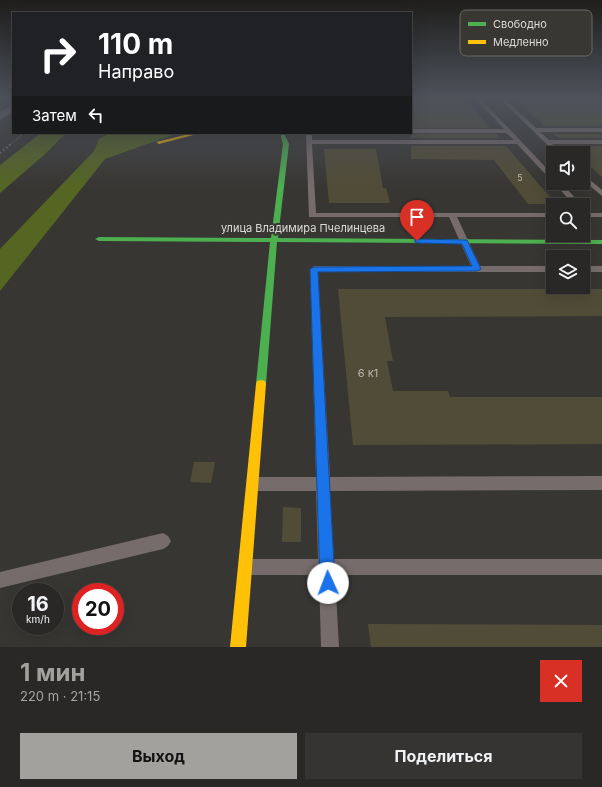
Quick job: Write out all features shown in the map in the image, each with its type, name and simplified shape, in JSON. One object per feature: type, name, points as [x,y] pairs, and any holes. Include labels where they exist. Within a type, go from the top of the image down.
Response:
[{"type":"street","points":[[159,142],[195,134]]},
{"type":"street","points":[[238,647],[274,239],[286,144],[282,134]]},
{"type":"street","name":"улица Владимира Пчелинцева","points":[[99,239],[602,242]]},
{"type":"lane","points":[[504,127],[546,171]]},
{"type":"lane","points":[[532,127],[551,146]]},
{"type":"lane","points":[[535,130],[602,130]]},
{"type":"lane","points":[[412,131],[508,131]]},
{"type":"lane","points":[[309,134],[312,215],[546,215]]},
{"type":"lane","points":[[309,142],[519,142]]},
{"type":"lane","points":[[547,142],[602,142]]},
{"type":"lane","points":[[590,183],[602,194]]},
{"type":"lane","points":[[564,190],[571,198]]},
{"type":"lane","points":[[590,214],[602,215]]},
{"type":"lane","points":[[452,215],[477,269]]},
{"type":"lane","points":[[330,647],[314,269],[546,269]]},
{"type":"lane","points":[[590,269],[602,269]]},
{"type":"lane","points":[[253,484],[602,483]]},
{"type":"lane","points":[[0,580],[162,541]]},
{"type":"lane","points":[[246,567],[602,567]]},
{"type":"green space","points":[[40,134],[65,134],[44,155],[0,193],[0,165]]},
{"type":"green space","points":[[108,134],[175,134],[105,159],[0,291],[0,249],[94,151],[99,139]]},
{"type":"building","points":[[412,127],[489,127],[412,128]]},
{"type":"building","points":[[411,134],[497,134],[500,138],[411,138]]},
{"type":"building","points":[[553,134],[602,134],[602,138],[559,138]]},
{"type":"building","points":[[411,146],[506,146],[551,198],[546,198],[546,204],[528,204],[494,160],[411,159]]},
{"type":"building","points":[[590,146],[602,146],[602,177],[590,166]]},
{"type":"building","points":[[324,149],[376,149],[383,188],[386,188],[390,203],[329,203]]},
{"type":"building","points":[[338,289],[546,289],[546,294],[590,294],[590,289],[602,289],[602,316],[385,317],[393,361],[387,361],[393,391],[448,391],[450,397],[602,397],[602,444],[353,445]]},
{"type":"building","points":[[194,462],[215,462],[211,483],[190,482]]},
{"type":"building","points":[[283,507],[301,508],[301,542],[282,542]]},
{"type":"building","points":[[368,624],[602,625],[602,647],[371,647]]},
{"type":"railway","points":[[9,145],[24,134]]},
{"type":"railway","points":[[0,153],[11,144]]},
{"type":"traffic: fast","points":[[261,384],[274,239],[286,144],[282,134]]},
{"type":"traffic: fast","points":[[99,239],[602,242]]},
{"type":"traffic: slow","points":[[159,142],[195,134]]},
{"type":"traffic: slow","points":[[238,647],[261,384]]},
{"type":"route","points":[[328,583],[314,269],[477,269],[464,242],[417,241]]}]
